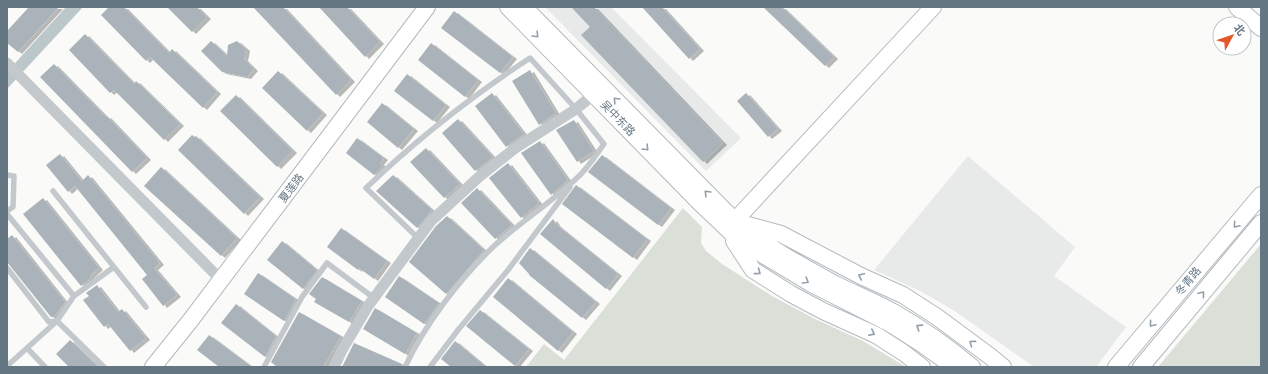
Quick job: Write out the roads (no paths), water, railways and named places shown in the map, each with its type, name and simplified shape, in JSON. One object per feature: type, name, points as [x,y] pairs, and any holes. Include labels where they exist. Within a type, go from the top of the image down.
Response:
[{"type":"main road","name":"夏莲路","points":[[153,367],[221,280],[427,7]]},
{"type":"main road","name":"吴中东路","points":[[508,7],[594,94],[731,225]]},
{"type":"main road","name":"吴中东路","points":[[524,7],[731,225]]},
{"type":"main road","points":[[731,225],[933,7]]},
{"type":"main road","points":[[1237,7],[1261,28]]},
{"type":"main road","name":"冬青路","points":[[1116,367],[1261,195]]},
{"type":"main road","name":"冬青路","points":[[1141,367],[1261,223]]},
{"type":"main road","points":[[731,225],[755,237],[892,318],[941,342],[972,367]]},
{"type":"main road","points":[[731,225],[753,270],[791,294],[823,311],[876,335],[904,353],[922,367]]},
{"type":"main road","points":[[731,225],[781,234],[861,276],[903,294],[937,317],[1003,367]]},
{"type":"main road","points":[[892,318],[922,344],[954,367]]},
{"type":"street","points":[[7,63],[221,280]]},
{"type":"street","points":[[334,367],[342,350],[374,298],[431,221],[473,181],[514,149],[576,109],[594,94]]},
{"type":"lane","points":[[418,238],[366,188],[397,158],[496,80],[530,58],[576,109],[604,144],[508,270],[458,330],[430,367]]},
{"type":"lane","points":[[7,175],[14,176],[13,206],[7,213],[74,296]]},
{"type":"lane","points":[[405,367],[424,333],[468,273],[494,247],[550,202],[579,176]]},
{"type":"lane","points":[[53,190],[146,307]]},
{"type":"lane","points":[[264,367],[302,297],[327,263],[374,298]]},
{"type":"lane","points":[[7,366],[57,321],[74,296],[114,267]]},
{"type":"lane","points":[[7,268],[49,322],[57,321]]},
{"type":"lane","points":[[57,321],[104,367]]},
{"type":"lane","points":[[27,348],[45,367]]}]
